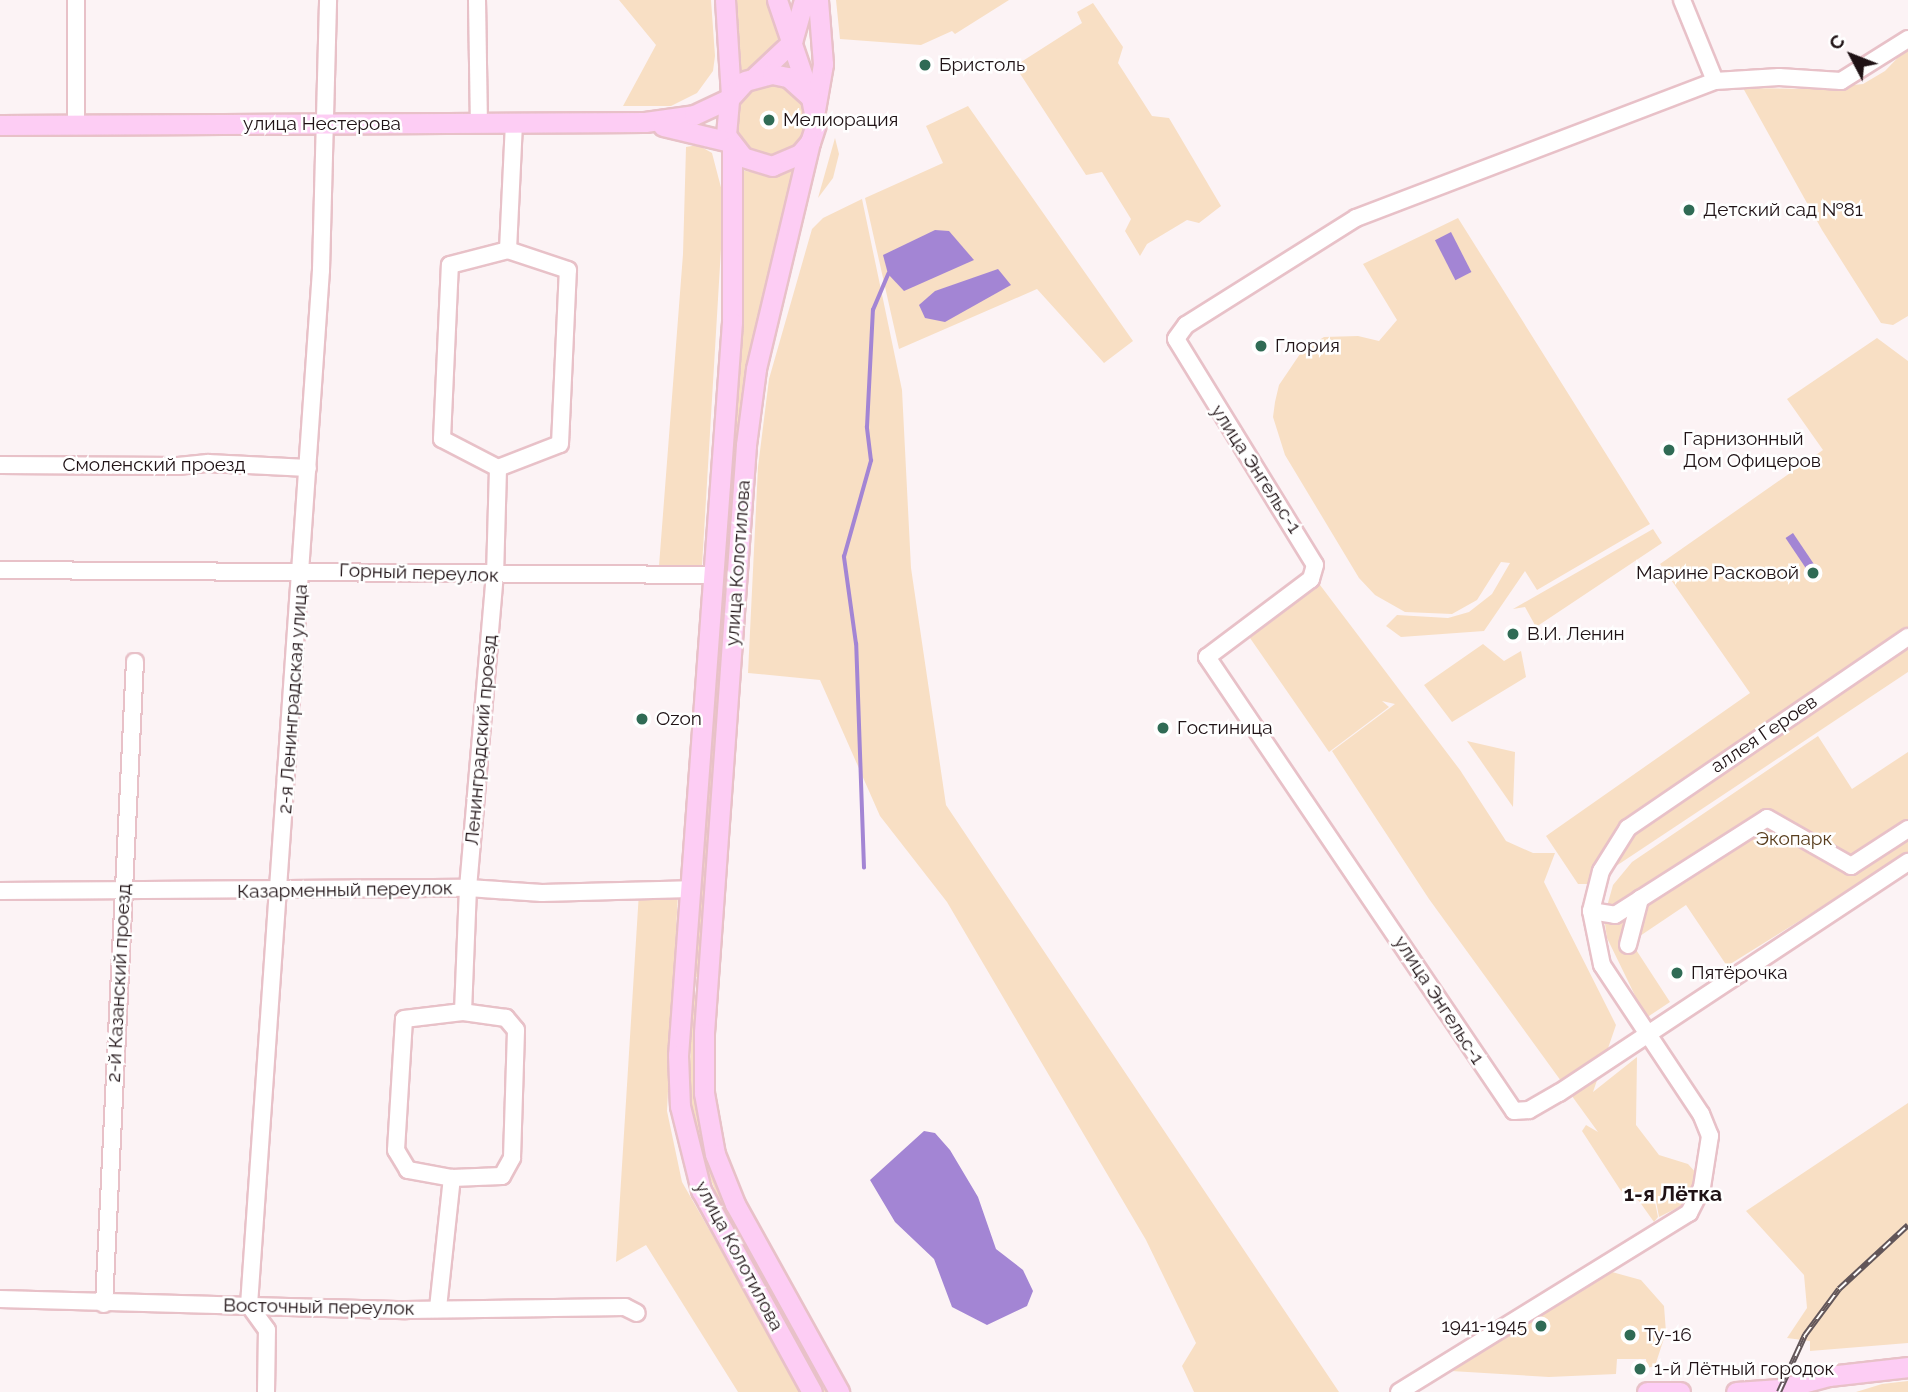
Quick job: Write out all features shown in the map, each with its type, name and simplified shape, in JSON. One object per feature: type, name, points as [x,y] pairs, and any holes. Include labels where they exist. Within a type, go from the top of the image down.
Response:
[{"type":"main road","name":"улица Колотилова","points":[[725,0],[730,97],[724,123],[731,144],[733,308],[683,988],[680,1106],[690,1158],[701,1190],[813,1392]]},
{"type":"main road","name":"улица Колотилова","points":[[777,0],[813,104],[810,142],[756,369],[746,445],[707,989],[704,1093],[715,1154],[735,1205],[839,1392]]},
{"type":"main road","points":[[730,97],[792,42],[804,0]]},
{"type":"main road","points":[[813,104],[823,64],[818,0]]},
{"type":"main road","points":[[756,76],[788,77],[813,104]]},
{"type":"main road","name":"улица Нестерова","points":[[0,125],[645,122],[694,115],[730,97]]},
{"type":"main road","name":"улица Нестерова","points":[[645,122],[731,144]]},
{"type":"main road","points":[[731,144],[743,157],[772,166],[800,154],[810,142]]},
{"type":"main road","points":[[683,988],[707,989]]},
{"type":"main road","points":[[1737,1392],[1826,1384],[1908,1367]]},
{"type":"main road","points":[[1647,1392],[1680,1392]]},
{"type":"street","points":[[76,0],[76,125]]},
{"type":"street","name":"2-я Ленинградская улица","points":[[249,1305],[302,570],[326,123],[328,0]]},
{"type":"street","points":[[477,0],[479,124]]},
{"type":"street","points":[[1682,0],[1715,81]]},
{"type":"street","name":"улица Энгельс-1","points":[[1907,39],[1841,81],[1779,77],[1715,81],[1342,224],[1186,325],[1176,340],[1315,565],[1311,579],[1207,657],[1514,1111],[1529,1110],[1908,862]]},
{"type":"street","points":[[508,250],[514,124]]},
{"type":"street","points":[[508,250],[568,271],[561,430],[560,444],[498,468],[442,439],[450,265],[508,250]]},
{"type":"street","name":"Смоленский проезд","points":[[0,465],[178,467],[208,463],[308,468]]},
{"type":"street","name":"Ленинградский проезд","points":[[463,1012],[468,888],[495,576],[498,468]]},
{"type":"street","name":"Горный переулок","points":[[0,570],[302,570],[495,576],[712,575]]},
{"type":"street","name":"аллея Героев","points":[[1591,911],[1601,871],[1621,833],[1908,637]]},
{"type":"street","name":"2-й Казанский проезд","points":[[104,1304],[135,662]]},
{"type":"street","points":[[1399,1392],[1660,1227],[1689,1213],[1699,1196],[1710,1136],[1701,1114],[1645,1034],[1602,965],[1591,911],[1615,915],[1767,818],[1851,866],[1908,829]]},
{"type":"street","name":"Казарменный переулок","points":[[0,891],[468,888],[542,893],[690,889]]},
{"type":"street","points":[[1628,945],[1640,899]]},
{"type":"street","points":[[463,1012],[506,1018],[516,1030],[512,1158],[502,1176],[452,1178],[408,1170],[396,1150],[404,1019],[463,1012]]},
{"type":"street","points":[[438,1308],[452,1178]]},
{"type":"street","name":"Восточный переулок","points":[[0,1299],[104,1304],[625,1307],[637,1313]]},
{"type":"street","points":[[249,1305],[267,1330],[266,1392]]},
{"type":"green space","points":[[619,0],[711,0],[715,56],[713,71],[697,93],[671,106],[623,106],[656,45]]},
{"type":"green space","points":[[731,0],[768,0],[781,35],[764,58],[733,81]]},
{"type":"green space","points":[[836,0],[1009,0],[955,34],[952,31],[921,45],[840,39]]},
{"type":"green space","points":[[1093,3],[1123,47],[1118,63],[1152,116],[1169,118],[1221,206],[1199,223],[1187,220],[1147,244],[1140,256],[1125,231],[1131,219],[1102,172],[1086,175],[1015,66],[1082,23],[1077,12]]},
{"type":"green space","points":[[1908,47],[1908,316],[1893,325],[1881,323],[1822,230],[1743,88],[1814,89],[1863,84],[1885,71]]},
{"type":"green space","points":[[770,84],[790,90],[800,100],[806,120],[800,140],[790,150],[770,156],[750,150],[740,140],[734,120],[740,100],[750,90]]},
{"type":"green space","points":[[968,106],[1133,341],[1104,363],[1037,289],[899,349],[865,198],[943,163],[926,126]]},
{"type":"green space","points":[[835,138],[839,154],[833,178],[818,198]]},
{"type":"green space","points":[[698,145],[712,153],[724,199],[702,566],[659,566],[683,254],[686,147]]},
{"type":"green space","points":[[796,166],[773,266],[703,977],[693,977],[732,418],[743,224],[739,170],[772,175]]},
{"type":"green space","points":[[862,199],[902,390],[911,568],[946,805],[1339,1392],[1194,1392],[1182,1366],[1196,1343],[1146,1240],[947,902],[880,816],[820,680],[748,673],[758,467],[769,379],[812,229],[823,218]]},
{"type":"green space","points":[[1458,218],[1650,524],[1537,590],[1525,571],[1484,631],[1401,637],[1386,626],[1397,615],[1448,618],[1469,612],[1492,594],[1510,563],[1501,562],[1477,600],[1452,614],[1405,612],[1375,595],[1359,578],[1285,455],[1273,417],[1275,402],[1279,385],[1302,351],[1324,337],[1358,336],[1379,341],[1397,320],[1363,264]]},
{"type":"green space","points":[[1877,338],[1908,361],[1908,672],[1589,884],[1578,884],[1546,836],[1750,693],[1660,564],[1823,450],[1787,399]]},
{"type":"green space","points":[[1653,529],[1662,543],[1536,627],[1525,607],[1513,609]]},
{"type":"green space","points":[[1317,581],[1460,770],[1506,841],[1533,853],[1555,853],[1544,882],[1616,1025],[1593,1092],[1637,1057],[1636,1125],[1659,1155],[1688,1164],[1697,1174],[1683,1205],[1659,1217],[1656,1201],[1647,1195],[1655,1202],[1658,1217],[1654,1222],[1639,1201],[1621,1191],[1582,1131],[1586,1125],[1598,1132],[1429,899],[1332,751],[1395,704],[1382,701],[1389,707],[1329,752],[1250,638]]},
{"type":"green space","points":[[1483,644],[1504,661],[1521,651],[1526,677],[1452,722],[1424,685]]},
{"type":"green space","name":"Экопарк","points":[[1818,736],[1852,789],[1908,752],[1908,853],[1727,966],[1686,905],[1631,942],[1670,1002],[1646,1018],[1607,938],[1604,917],[1613,885],[1632,862]]},
{"type":"green space","points":[[1467,741],[1515,752],[1513,807]]},
{"type":"green space","points":[[639,892],[678,893],[667,1111],[682,1182],[802,1392],[738,1392],[646,1245],[616,1262]]},
{"type":"green space","points":[[693,995],[703,996],[707,1131],[833,1392],[824,1392],[718,1198],[697,1144],[689,1088]]},
{"type":"green space","points":[[1908,1103],[1908,1343],[1810,1351],[1810,1341],[1787,1338],[1807,1308],[1804,1275],[1746,1211]]},
{"type":"green space","points":[[1612,1272],[1641,1280],[1664,1306],[1666,1332],[1655,1366],[1647,1368],[1646,1359],[1617,1359],[1616,1374],[1549,1377],[1451,1371],[1451,1364]]},
{"type":"green space","points":[[1908,1381],[1908,1392],[1856,1392],[1882,1384]]},
{"type":"shaded area","points":[[935,230],[949,231],[974,260],[904,291],[888,274],[883,255]]},
{"type":"shaded area","points":[[1451,232],[1471,272],[1455,280],[1435,240]]},
{"type":"shaded area","points":[[998,269],[1011,285],[945,322],[925,318],[919,305],[935,291]]},
{"type":"shaded area","points":[[1793,533],[1814,564],[1806,569],[1786,538]]},
{"type":"shaded area","points":[[924,1131],[935,1133],[950,1150],[978,1197],[996,1249],[1023,1270],[1033,1291],[1027,1306],[987,1325],[952,1307],[934,1259],[895,1222],[870,1180]]},
{"type":"waterway","points":[[864,868],[856,644],[844,557],[871,461],[867,427],[873,310],[888,274]]},
{"type":"railway","points":[[1779,1392],[1805,1335],[1839,1289],[1908,1225]]},
{"type":"place","name":"Бристоль","points":[[925,65]]},
{"type":"place","name":"Мелиорация","points":[[769,120]]},
{"type":"place","name":"Детский сад №81","points":[[1689,210]]},
{"type":"place","name":"Глория","points":[[1261,346]]},
{"type":"place","name":"Гарнизонный Дом Офицеров","points":[[1669,450]]},
{"type":"place","name":"Марине Расковой","points":[[1813,573]]},
{"type":"place","name":"В.И. Ленин","points":[[1513,634]]},
{"type":"place","name":"Ozon","points":[[642,719]]},
{"type":"place","name":"Гостиница","points":[[1163,728]]},
{"type":"place","name":"Пятёрочка","points":[[1677,973]]},
{"type":"place","name":"1941-1945","points":[[1541,1326]]},
{"type":"place","name":"Ту-16","points":[[1630,1335]]},
{"type":"place","name":"1-й Лётный городок","points":[[1640,1369]]},
{"type":"district","name":"1-я Лётка","points":[[1673,1194]]}]
